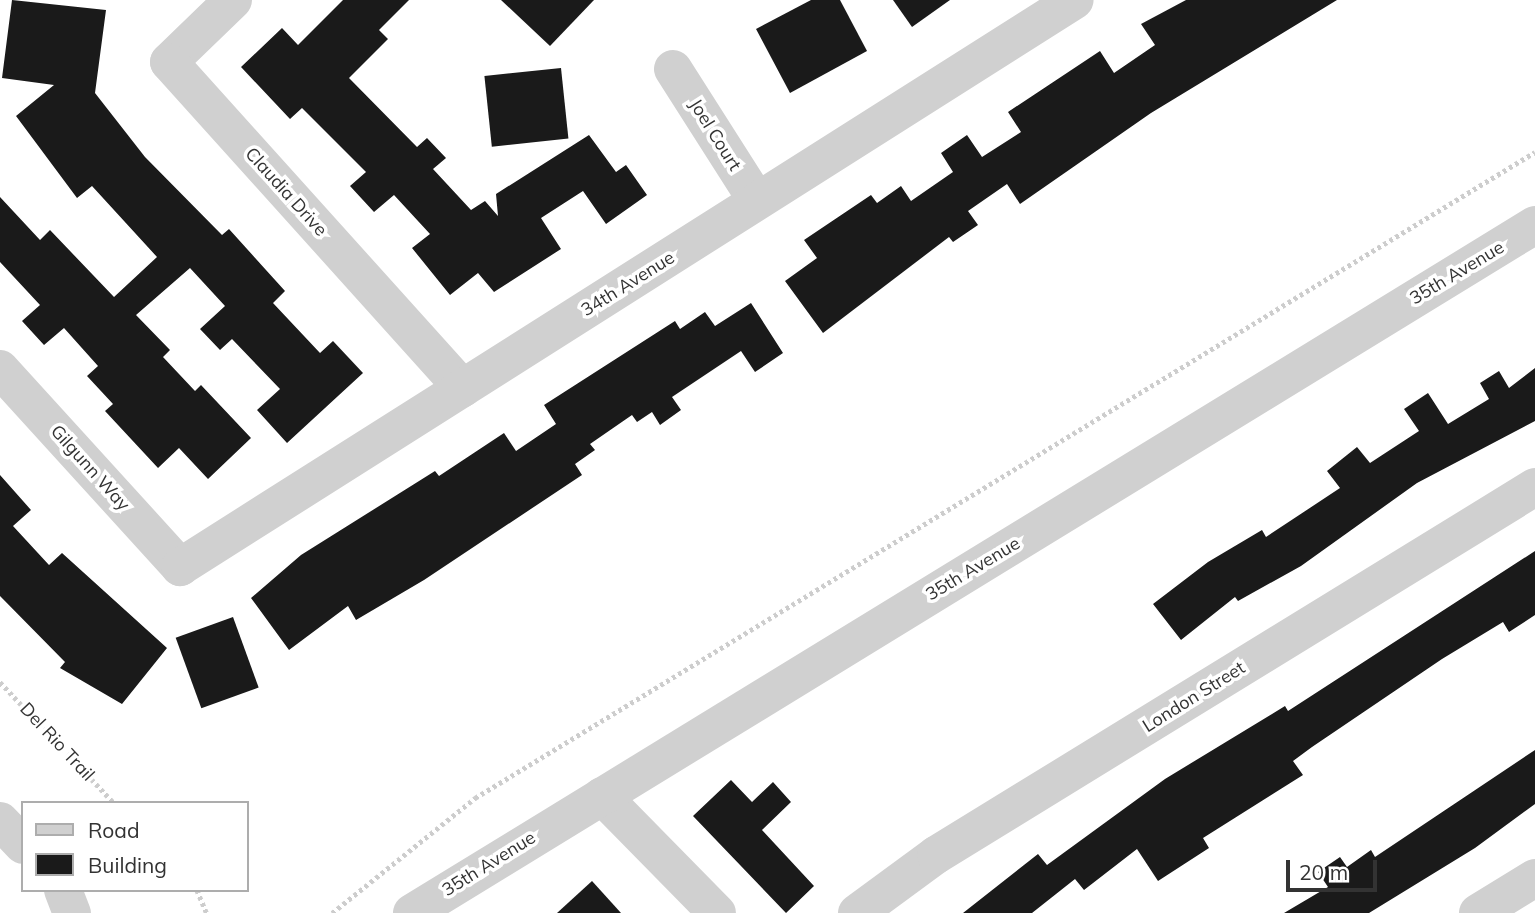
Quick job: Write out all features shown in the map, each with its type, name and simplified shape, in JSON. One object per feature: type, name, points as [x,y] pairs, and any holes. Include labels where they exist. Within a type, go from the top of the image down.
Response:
[{"type":"street","name":"Claudia Drive","points":[[233,0],[169,62],[463,388]]},
{"type":"street","name":"34th Avenue","points":[[180,567],[1069,2]]},
{"type":"street","name":"Joel Court","points":[[673,69],[757,201]]},
{"type":"street","name":"35th Avenue","points":[[412,913],[1535,225]]},
{"type":"street","name":"Gilgunn Way","points":[[0,369],[180,567]]},
{"type":"street","name":"London Street","points":[[857,913],[936,855],[1535,487]]},
{"type":"street","points":[[602,796],[717,913]]},
{"type":"street","points":[[0,821],[21,843]]},
{"type":"street","points":[[1478,913],[1535,878]]},
{"type":"street","points":[[64,892],[72,913]]},
{"type":"path","points":[[332,913],[475,798],[1535,152]]},
{"type":"path","name":"Del Rio Trail","points":[[0,682],[112,801]]},
{"type":"path","points":[[198,892],[207,913]]},
{"type":"building","points":[[12,0],[106,10],[95,93],[145,157],[222,235],[229,229],[285,291],[273,303],[320,353],[333,341],[363,373],[287,443],[257,410],[280,389],[232,339],[220,350],[200,329],[225,306],[190,268],[136,315],[170,350],[163,357],[195,391],[201,385],[251,438],[208,479],[179,448],[158,468],[105,411],[113,404],[87,376],[98,366],[64,328],[44,345],[22,321],[40,305],[0,262],[0,197],[40,240],[50,230],[114,297],[157,257],[92,186],[77,198],[16,116],[54,85],[2,78]]},
{"type":"building","points":[[343,0],[409,0],[379,30],[388,39],[349,78],[417,147],[427,138],[446,158],[433,169],[471,210],[485,201],[498,216],[496,194],[589,135],[616,172],[626,165],[647,195],[606,224],[583,191],[541,218],[561,249],[494,292],[478,273],[450,295],[412,248],[430,234],[394,195],[374,212],[350,186],[366,172],[302,108],[290,119],[241,67],[282,28],[298,45]]},
{"type":"building","points":[[501,0],[594,0],[550,46]]},
{"type":"building","points":[[811,0],[840,0],[867,51],[790,93],[756,29]]},
{"type":"building","points":[[893,0],[950,0],[912,27]]},
{"type":"building","points":[[1186,0],[1337,0],[1151,113],[1020,204],[1007,184],[968,211],[978,225],[953,242],[949,237],[823,333],[785,281],[817,258],[804,240],[871,195],[877,203],[901,186],[911,201],[953,172],[941,153],[967,135],[982,157],[1021,132],[1008,112],[1100,51],[1114,73],[1155,45],[1141,24]]},
{"type":"building","points":[[561,68],[568,139],[492,147],[484,76]]},
{"type":"building","points":[[751,303],[783,353],[755,372],[741,351],[672,397],[681,410],[660,425],[652,412],[637,422],[632,415],[590,444],[595,450],[575,464],[582,475],[424,580],[356,620],[348,606],[289,650],[251,598],[301,555],[435,471],[439,476],[504,433],[516,451],[556,424],[544,405],[675,321],[680,329],[705,312],[715,326]]},
{"type":"building","points":[[1535,368],[1535,421],[1417,483],[1301,566],[1238,601],[1235,597],[1181,640],[1153,604],[1208,562],[1262,530],[1266,537],[1340,488],[1327,471],[1357,447],[1370,463],[1419,431],[1404,409],[1428,393],[1448,424],[1489,399],[1480,383],[1499,371],[1509,388]]},
{"type":"building","points":[[0,475],[31,510],[13,526],[49,565],[62,553],[167,648],[122,704],[60,668],[65,662],[0,596]]},
{"type":"building","points":[[1535,551],[1535,615],[1509,632],[1503,622],[1442,659],[1312,747],[1293,761],[1303,775],[1203,838],[1209,848],[1158,881],[1137,849],[1084,890],[1075,879],[1032,913],[963,913],[1038,854],[1047,865],[1165,779],[1285,706],[1288,711]]},
{"type":"building","points":[[233,617],[259,687],[201,708],[176,638]]},
{"type":"building","points":[[1535,750],[1535,804],[1475,848],[1369,913],[1284,913],[1328,887],[1318,872],[1340,857],[1347,867],[1371,850],[1375,857]]},
{"type":"building","points":[[731,780],[752,802],[773,782],[791,802],[762,830],[814,886],[786,913],[693,816]]},
{"type":"building","points":[[592,881],[621,913],[557,913]]}]
